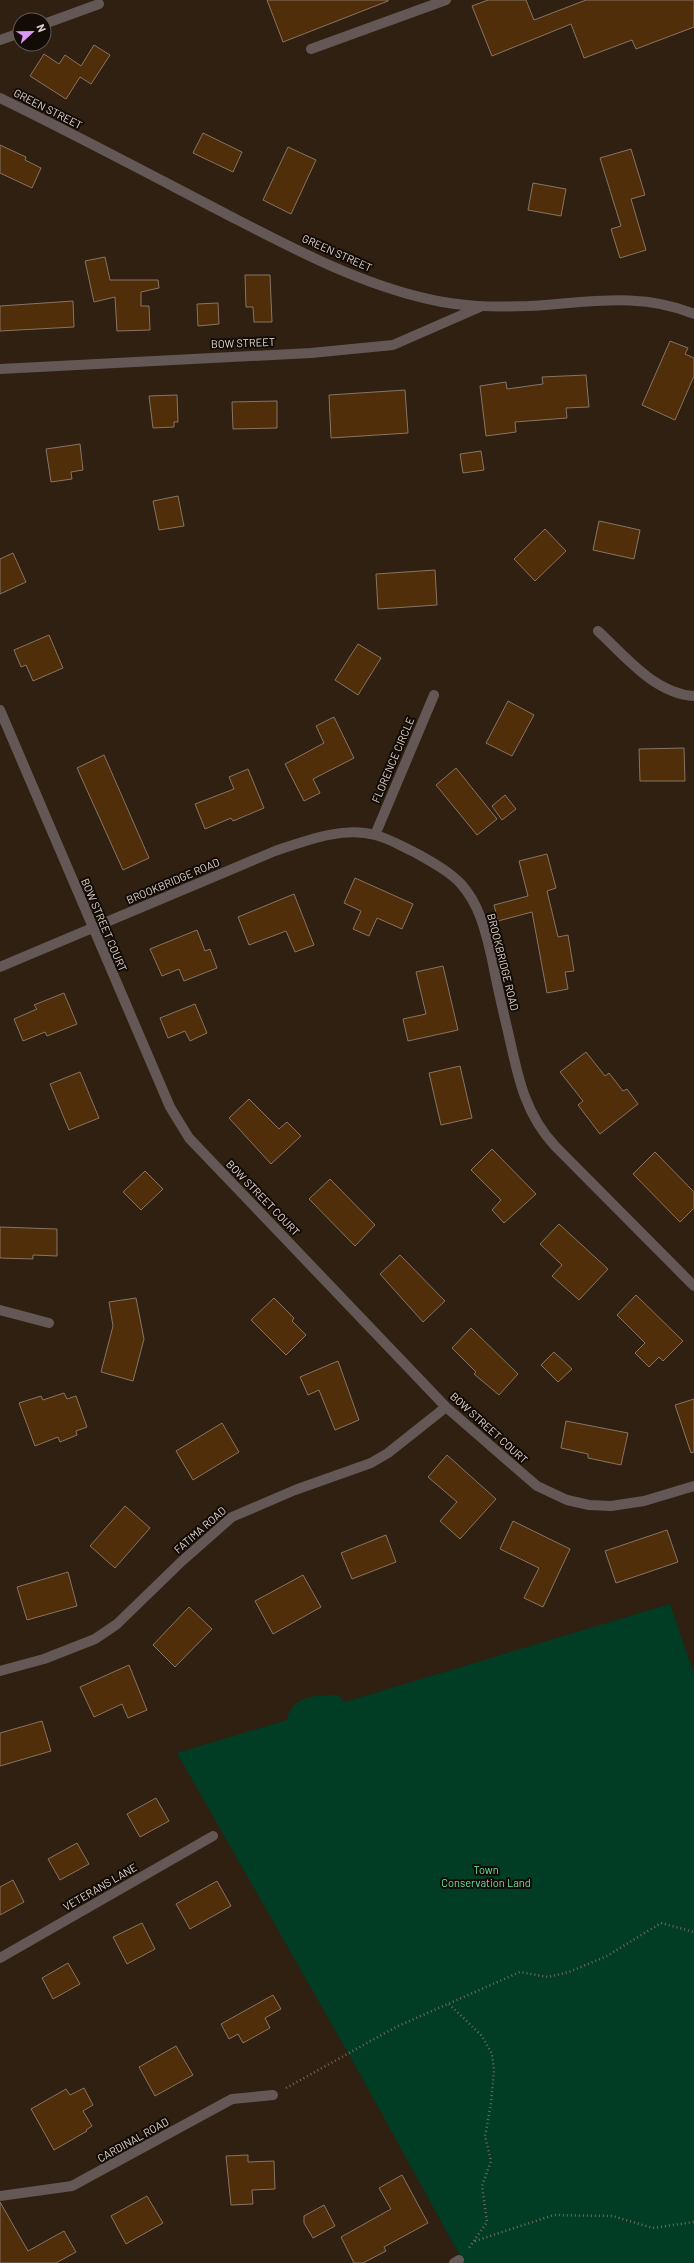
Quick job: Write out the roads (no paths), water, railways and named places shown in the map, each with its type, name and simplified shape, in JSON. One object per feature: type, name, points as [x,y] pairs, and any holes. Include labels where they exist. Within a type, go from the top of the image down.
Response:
[{"type":"street","points":[[311,49],[446,0]]},
{"type":"street","points":[[52,21],[100,4]]},
{"type":"street","points":[[0,40],[12,36]]},
{"type":"street","name":"GREEN STREET","points":[[0,98],[279,241],[348,272],[412,295],[448,303],[480,307],[632,300],[666,304],[694,314]]},
{"type":"street","name":"BOW STREET","points":[[0,369],[311,353],[393,345],[480,307]]},
{"type":"street","points":[[598,631],[655,682],[675,692],[694,696]]},
{"type":"street","name":"FLORENCE CIRCLE","points":[[375,835],[434,695]]},
{"type":"street","name":"BOW STREET COURT","points":[[0,710],[92,928],[170,1107],[184,1131],[446,1407],[528,1479],[547,1491],[567,1500],[600,1506],[622,1505],[644,1501],[694,1486]]},
{"type":"street","name":"BROOKBRIDGE ROAD","points":[[0,967],[275,851],[299,843],[338,834],[360,833],[375,835],[417,854],[448,872],[469,894],[482,919],[520,1089],[538,1125],[555,1146],[694,1286]]},
{"type":"street","points":[[0,1310],[49,1323]]},
{"type":"street","name":"FATIMA ROAD","points":[[0,1671],[44,1659],[95,1639],[117,1624],[182,1560],[232,1517],[282,1495],[370,1463],[388,1453],[446,1407]]},
{"type":"street","name":"VETERANS LANE","points":[[0,1958],[212,1836]]},
{"type":"street","name":"CARDINAL ROAD","points":[[0,2196],[72,2186],[232,2100],[273,2095]]},
{"type":"park label","name":"Town Conservation Land","points":[[486,1876]]}]
